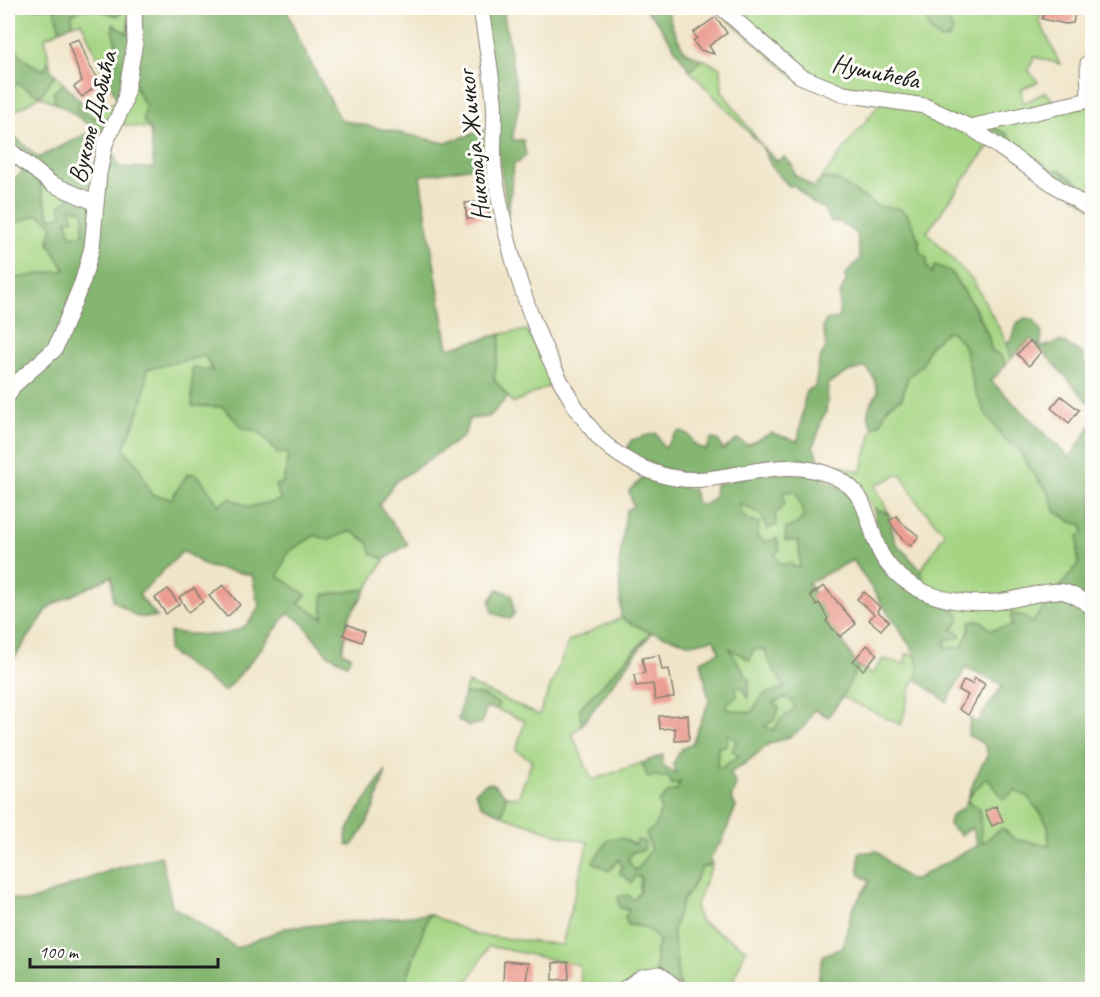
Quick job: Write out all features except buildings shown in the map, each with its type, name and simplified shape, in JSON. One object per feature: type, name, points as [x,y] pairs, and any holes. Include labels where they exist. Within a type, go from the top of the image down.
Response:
[{"type":"street","name":"Вуколе Дабића","points":[[8,396],[13,386],[55,349],[83,280],[92,247],[99,174],[105,144],[124,104],[135,42],[134,8]]},
{"type":"street","name":"Николаја Жичког","points":[[481,8],[494,103],[494,166],[512,258],[524,299],[545,350],[573,404],[601,440],[614,452],[638,466],[660,475],[683,480],[695,481],[765,468],[807,468],[821,471],[840,480],[857,493],[865,507],[880,553],[900,577],[912,585],[951,600],[982,603],[1056,591],[1071,594],[1092,607]]},
{"type":"street","name":"Нушићева","points":[[722,8],[800,76],[844,94],[926,106],[970,127],[1092,211]]},
{"type":"street","points":[[970,127],[1089,100],[1088,63],[1092,62]]},
{"type":"street","points":[[8,149],[52,184],[96,202]]},
{"type":"street","points":[[623,990],[642,977],[659,974],[673,985],[675,990]]},
{"type":"green space","points":[[8,8],[58,8],[54,9],[60,30],[45,38],[49,60],[44,70],[29,62],[16,50],[12,40],[11,24],[8,22]]},
{"type":"green space","points":[[54,8],[286,8],[299,40],[341,120],[445,143],[484,130],[485,165],[420,176],[448,348],[501,334],[494,379],[508,397],[489,417],[469,419],[464,436],[395,482],[379,505],[408,544],[385,559],[372,554],[368,542],[351,531],[328,540],[315,535],[288,552],[278,576],[306,595],[299,603],[323,618],[323,595],[367,589],[349,617],[342,652],[351,656],[347,664],[327,654],[301,621],[288,613],[225,692],[168,651],[170,632],[199,635],[219,634],[238,630],[246,625],[260,605],[252,575],[208,567],[183,551],[139,595],[157,617],[137,617],[113,600],[112,576],[50,606],[8,667],[8,281],[65,270],[49,243],[53,225],[39,214],[8,226],[8,185],[23,170],[8,158],[8,130],[38,158],[92,132],[98,145],[92,156],[91,181],[110,143],[119,167],[154,168],[150,129],[143,121],[146,106],[137,91],[128,54],[118,101],[109,83],[117,46],[113,24],[128,34],[128,9],[117,16],[94,10],[78,11],[72,14],[73,24],[60,30]],"holes":[[[39,183],[71,197],[59,206],[63,215],[50,218]],[[71,208],[84,211],[83,234],[71,236],[66,220],[73,220]],[[205,356],[213,371],[192,367],[192,406],[223,407],[243,428],[259,432],[279,454],[285,452],[288,456],[283,483],[275,485],[281,500],[249,507],[230,498],[219,505],[198,475],[188,473],[171,499],[151,494],[140,469],[123,448],[143,399],[147,369]]]},
{"type":"green space","points":[[93,8],[117,16],[129,9],[128,35],[113,25],[117,45],[109,83],[81,22],[73,24],[72,14],[79,10]]},
{"type":"green space","points":[[476,8],[503,8],[519,105],[512,140],[523,140],[526,155],[518,163],[514,163],[508,214]]},
{"type":"green space","points":[[643,8],[667,8],[672,26],[684,51],[701,59],[690,71],[656,20]]},
{"type":"green space","points":[[715,8],[814,8],[815,12],[834,12],[836,8],[1042,8],[1039,20],[1060,64],[1035,57],[1028,70],[1038,82],[1021,89],[1023,103],[1046,92],[1062,111],[1092,106],[1092,192],[1058,169],[1051,170],[1019,149],[1006,133],[989,145],[927,232],[974,282],[1007,343],[1011,359],[1006,365],[1000,355],[991,350],[980,318],[950,271],[933,274],[927,267],[919,251],[919,240],[900,209],[877,206],[835,179],[821,179],[880,103],[798,80]]},
{"type":"green space","points":[[940,8],[946,14],[953,31],[949,38],[940,40],[929,29],[926,17],[932,9]]},
{"type":"green space","points":[[8,22],[11,24],[13,45],[19,55],[44,70],[49,60],[51,70],[55,74],[40,96],[15,82],[13,94],[8,95]]},
{"type":"green space","points":[[128,52],[137,91],[146,106],[144,121],[150,129],[120,124]]},
{"type":"green space","points":[[701,59],[721,68],[722,91],[761,145],[690,71]]},
{"type":"green space","points":[[55,74],[64,84],[54,91],[55,103],[40,96]]},
{"type":"green space","points":[[15,82],[40,96],[15,111],[8,108],[8,95],[13,94]]},
{"type":"green space","points":[[64,84],[79,100],[78,110],[108,124],[102,134],[55,103],[54,91]]},
{"type":"green space","points":[[79,100],[91,111],[118,101],[108,124],[77,110]]},
{"type":"green space","points":[[988,125],[1006,133],[1019,149],[1051,170],[1057,169],[1092,192],[1092,208],[981,133]]},
{"type":"green space","points":[[761,145],[777,161],[784,157],[792,165],[794,174],[814,188],[821,179],[835,179],[877,206],[900,209],[908,215],[919,240],[919,251],[927,258],[927,267],[932,273],[935,265],[950,271],[971,302],[989,338],[991,350],[1000,355],[1006,365],[991,381],[1070,458],[1092,423],[1092,989],[821,989],[818,981],[823,955],[842,948],[853,908],[870,881],[859,874],[859,853],[877,851],[912,881],[978,845],[972,828],[961,835],[949,825],[951,816],[965,806],[975,778],[988,754],[984,744],[968,735],[970,718],[977,723],[1003,685],[966,667],[947,702],[916,679],[918,670],[916,655],[853,560],[808,583],[858,667],[828,717],[814,709],[805,726],[791,736],[769,744],[730,773],[736,784],[731,799],[736,806],[721,844],[717,846],[710,860],[712,865],[702,867],[682,901],[672,933],[679,986],[656,979],[656,949],[660,942],[647,929],[628,925],[625,917],[629,909],[620,908],[618,897],[628,895],[634,900],[640,892],[641,877],[635,876],[632,883],[620,873],[622,867],[619,859],[609,871],[593,862],[609,839],[622,838],[635,845],[637,840],[645,842],[644,850],[632,852],[628,861],[636,871],[651,849],[646,833],[655,827],[661,810],[659,802],[669,792],[677,790],[680,782],[672,785],[668,776],[661,778],[654,775],[648,778],[642,763],[663,755],[662,765],[676,774],[673,764],[681,749],[692,744],[709,701],[701,661],[719,652],[714,639],[691,644],[652,632],[581,726],[580,708],[651,633],[621,618],[619,566],[626,511],[633,506],[629,491],[645,476],[693,489],[696,503],[705,505],[714,497],[715,485],[756,474],[815,473],[856,497],[881,566],[910,580],[880,541],[873,508],[889,514],[895,542],[921,570],[923,585],[935,602],[955,609],[960,619],[952,630],[958,631],[961,637],[945,640],[946,648],[962,647],[969,631],[970,621],[982,621],[990,630],[1012,626],[1011,614],[1022,615],[1032,623],[1078,564],[1078,536],[1083,534],[1083,525],[1072,522],[1055,511],[1048,491],[1034,475],[1018,449],[1005,440],[987,416],[975,391],[964,345],[952,332],[947,331],[929,347],[922,365],[908,377],[902,398],[887,407],[881,423],[873,428],[868,409],[878,392],[874,378],[866,367],[848,372],[828,384],[826,413],[821,420],[813,447],[821,465],[801,460],[773,460],[702,475],[677,474],[626,453],[631,440],[656,433],[664,448],[680,431],[689,435],[695,445],[706,450],[711,439],[718,440],[723,450],[738,439],[747,445],[771,433],[798,441],[806,391],[815,387],[819,361],[826,347],[823,327],[826,320],[839,318],[840,294],[846,281],[845,275],[860,259],[857,234],[840,222],[831,222],[823,208],[810,201],[794,185],[789,186],[773,169]],"holes":[[[783,492],[796,492],[804,516],[797,524],[786,528],[785,540],[799,541],[800,567],[779,564],[775,554],[780,550],[777,538],[766,542],[757,537],[759,522],[751,522],[742,514],[739,503],[761,514],[767,529],[777,525],[775,515],[785,504]],[[729,648],[750,660],[753,650],[765,649],[768,660],[785,687],[763,695],[751,713],[726,709],[727,704],[737,696],[736,688],[742,687],[748,698],[749,680]],[[784,698],[791,700],[795,708],[781,719],[773,731],[765,726],[774,720],[779,708],[774,703]],[[728,734],[736,741],[732,751],[739,755],[722,768],[717,766],[718,747],[726,746]],[[987,778],[1004,799],[1015,791],[1027,796],[1048,825],[1049,845],[1016,840],[1002,828],[982,843],[979,808],[967,801],[973,791]]]},
{"type":"green space","points":[[39,182],[71,197],[64,215],[50,218]]},
{"type":"green space","points":[[71,207],[84,211],[83,234],[71,236],[66,219]]},
{"type":"green space","points":[[38,214],[53,225],[49,243],[66,271],[8,281],[8,226]]},
{"type":"green space","points":[[1025,318],[1034,320],[1042,334],[1040,348],[1061,341],[1083,354],[1085,365],[1092,364],[1092,406],[1031,338],[1011,359],[1007,343],[1013,337],[1017,323]]},
{"type":"green space","points":[[527,330],[554,384],[513,403],[494,379],[501,334]]},
{"type":"green space","points":[[947,331],[952,332],[964,345],[975,391],[1005,440],[1018,449],[1034,475],[1048,491],[1055,511],[1072,522],[1083,525],[1083,534],[1078,537],[1078,564],[1032,624],[1011,614],[1012,626],[969,631],[962,647],[946,648],[945,640],[952,630],[923,585],[921,570],[945,533],[917,502],[901,474],[875,485],[889,514],[873,508],[863,491],[843,474],[821,465],[819,460],[861,472],[873,428],[881,423],[887,408],[902,398],[908,377],[922,365],[929,347]]},
{"type":"green space","points":[[205,356],[213,372],[223,407],[243,427],[259,431],[278,454],[284,451],[288,456],[281,500],[249,507],[230,498],[219,505],[198,475],[171,499],[151,494],[140,469],[123,448],[143,400],[147,369]]},
{"type":"green space","points":[[782,491],[796,492],[804,516],[785,540],[799,540],[800,567],[794,568],[791,564],[779,565],[775,554],[777,538],[766,543],[757,537],[751,522],[742,514],[739,502],[761,514],[767,528],[775,515]]},
{"type":"green space","points":[[351,531],[368,542],[372,554],[385,559],[367,589],[323,595],[323,618],[299,603],[306,595],[278,576],[288,552],[315,535],[328,540]]},
{"type":"green space","points":[[498,589],[512,595],[514,614],[510,619],[493,613],[490,601]]},
{"type":"green space","points":[[621,618],[652,632],[580,708],[581,726],[572,733],[592,780],[642,763],[648,778],[660,775],[680,781],[677,790],[661,810],[655,827],[652,849],[636,871],[628,861],[632,852],[644,850],[637,840],[635,845],[619,859],[622,867],[620,873],[631,882],[635,875],[641,877],[640,891],[634,900],[619,897],[620,908],[630,909],[629,925],[647,929],[660,942],[656,949],[656,984],[624,989],[582,989],[579,965],[489,946],[470,979],[445,989],[403,990],[429,914],[476,935],[562,945],[588,842],[565,837],[502,815],[506,796],[518,798],[532,761],[516,750],[525,721],[496,709],[498,704],[483,695],[464,693],[468,683],[539,715],[569,641]]},
{"type":"green space","points":[[728,647],[750,660],[753,650],[765,649],[768,660],[785,687],[763,695],[751,713],[726,709],[736,687],[742,687],[748,696],[749,680]]},
{"type":"green space","points":[[906,654],[916,655],[918,676],[912,684],[901,725],[842,697],[858,667],[872,674],[883,659],[905,664]]},
{"type":"green space","points":[[464,693],[483,695],[499,704],[496,709],[486,708],[482,723],[469,726],[458,720]]},
{"type":"green space","points":[[784,697],[792,700],[796,708],[781,719],[773,731],[764,726],[774,720],[774,703]]},
{"type":"green space","points":[[728,734],[736,741],[739,755],[722,768],[717,766],[718,746]]},
{"type":"green space","points":[[386,770],[364,829],[352,846],[347,845],[346,835],[356,814]]},
{"type":"green space","points":[[987,777],[1027,796],[1048,825],[1049,846],[1016,840],[981,843],[979,808],[967,801]]},
{"type":"green space","points":[[492,783],[506,796],[502,815],[481,805],[475,792],[485,784]]},
{"type":"green space","points":[[161,856],[172,906],[237,948],[285,928],[429,914],[403,989],[8,989],[8,898],[28,902],[111,870]]},
{"type":"green space","points":[[712,865],[695,907],[701,922],[746,949],[730,989],[680,989],[672,933],[682,901],[702,866]]}]
